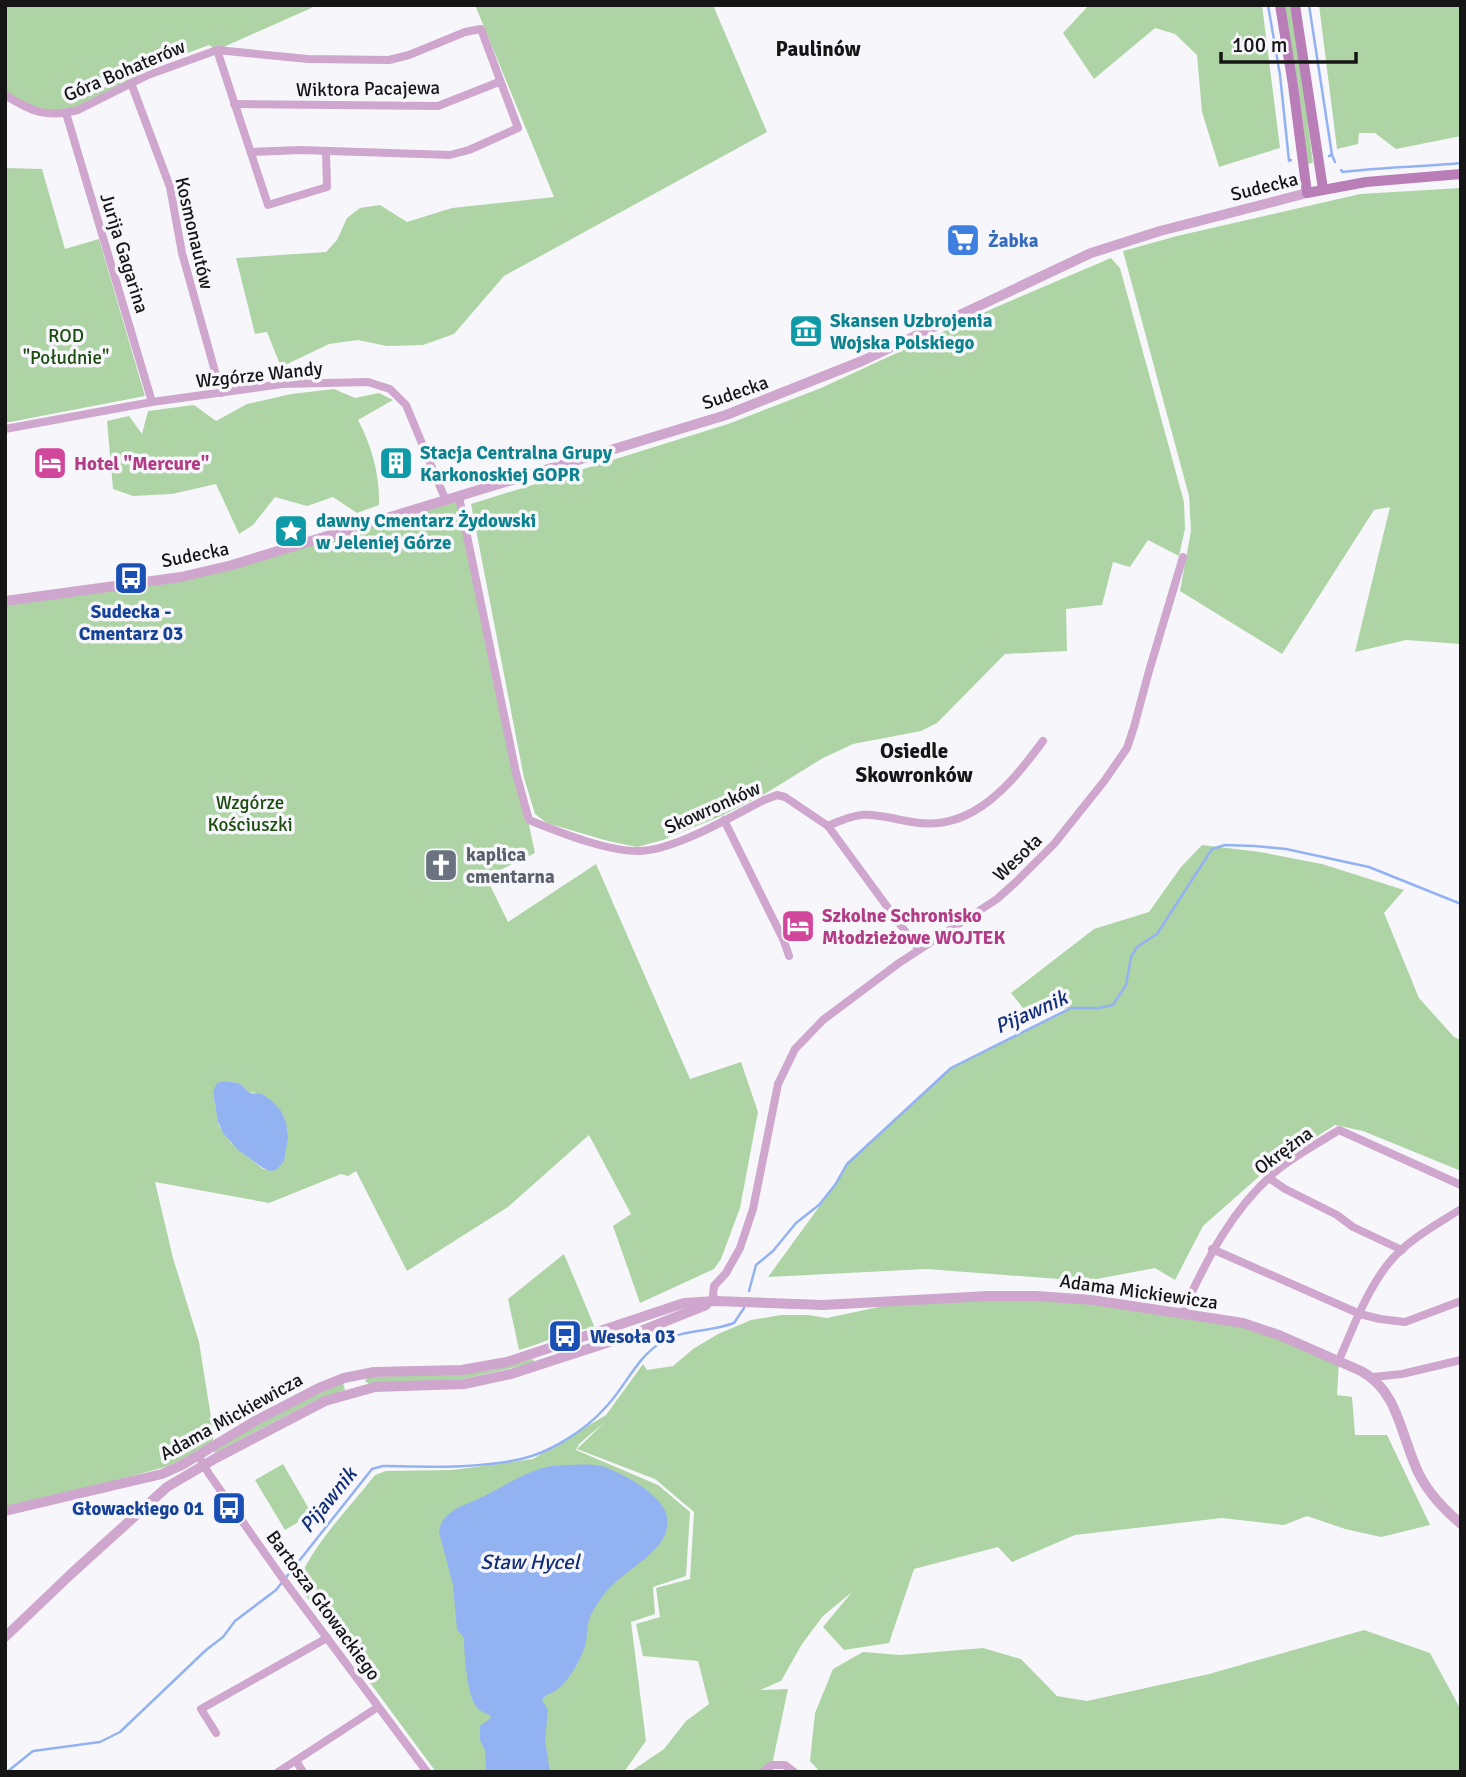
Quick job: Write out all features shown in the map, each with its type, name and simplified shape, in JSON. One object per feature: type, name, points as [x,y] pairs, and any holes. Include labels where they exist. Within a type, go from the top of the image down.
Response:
[{"type":"main road","points":[[1280,5],[1307,193]]},
{"type":"main road","points":[[1295,5],[1323,190]]},
{"type":"main road","name":"Sudecka","points":[[1307,193],[1366,182],[1461,174]]},
{"type":"street","points":[[251,152],[326,152],[450,155],[469,150],[517,128],[481,29],[465,32],[409,55],[389,60],[308,59],[217,50],[268,205],[327,187],[326,152]]},
{"type":"street","name":"Góra Bohaterów","points":[[5,95],[34,112],[49,115],[66,113],[78,110],[172,65],[217,50]]},
{"type":"street","name":"Wiktora Pacajewa","points":[[234,104],[438,106],[499,82]]},
{"type":"street","name":"Kosmonautów","points":[[131,83],[170,187],[182,253],[221,393]]},
{"type":"street","name":"Jurija Gagarina","points":[[66,113],[152,402]]},
{"type":"street","name":"Sudecka","points":[[5,601],[181,577],[232,565],[726,415],[821,379],[1091,253],[1160,231],[1307,193]]},
{"type":"street","name":"Wzgórze Wandy","points":[[5,429],[152,402],[282,384],[358,381],[390,388],[406,405],[446,501]]},
{"type":"street","name":"Skowronków","points":[[459,497],[528,820],[607,846],[639,851],[671,845],[777,795],[792,800],[828,826],[919,950]]},
{"type":"street","name":"Wesoła","points":[[716,1301],[713,1295],[714,1286],[726,1273],[740,1248],[753,1209],[778,1084],[795,1049],[823,1020],[919,950],[988,905],[1017,881],[1054,844],[1105,780],[1127,748],[1183,557]]},
{"type":"street","points":[[828,826],[855,815],[872,813],[934,824],[954,821],[972,814],[1025,766],[1043,741]]},
{"type":"street","points":[[724,820],[789,956]]},
{"type":"street","name":"Okrężna","points":[[1182,1313],[1212,1249],[1247,1200],[1282,1166],[1339,1130],[1461,1185]]},
{"type":"street","points":[[1269,1178],[1337,1215],[1353,1227],[1402,1250]]},
{"type":"street","points":[[1339,1360],[1381,1274],[1402,1250],[1461,1209]]},
{"type":"street","points":[[1212,1249],[1360,1314],[1405,1322],[1461,1301]]},
{"type":"street","name":"Adama Mickiewicza","points":[[201,1460],[255,1421],[344,1378],[374,1372],[462,1370],[507,1363],[684,1303],[716,1301],[823,1305],[928,1298],[1036,1296],[1094,1300],[1263,1329],[1373,1377]]},
{"type":"street","name":"Adama Mickiewicza","points":[[5,1511],[162,1474],[201,1460],[293,1416],[349,1393],[375,1387],[464,1384],[511,1374],[631,1335],[716,1301]]},
{"type":"street","points":[[1373,1377],[1413,1372],[1461,1360]]},
{"type":"street","points":[[1373,1377],[1386,1391],[1420,1476],[1434,1498],[1461,1524]]},
{"type":"street","points":[[5,1637],[167,1487],[201,1460]]},
{"type":"street","name":"Bartosza Głowackiego","points":[[201,1460],[284,1581],[427,1772]]},
{"type":"street","points":[[162,1474],[169,1478],[167,1487]]},
{"type":"street","points":[[216,1733],[201,1709],[327,1638]]},
{"type":"street","points":[[278,1772],[378,1707]]},
{"type":"street","points":[[296,1761],[303,1772]]},
{"type":"street","points":[[763,1772],[772,1765],[785,1765],[794,1772]]},
{"type":"green space","points":[[5,5],[318,5],[217,50],[209,45],[145,69],[131,83],[87,106],[55,115],[5,96]]},
{"type":"green space","points":[[475,5],[713,5],[767,132],[504,276],[454,334],[423,345],[387,346],[358,340],[329,344],[281,367],[267,332],[255,334],[236,258],[326,252],[337,240],[347,218],[360,208],[380,205],[407,222],[452,208],[554,197]]},
{"type":"green space","points":[[1089,5],[1262,5],[1280,148],[1219,167],[1202,112],[1197,55],[1175,34],[1155,28],[1094,79],[1063,33]]},
{"type":"green space","points":[[1284,5],[1290,5],[1302,74],[1313,163],[1308,164],[1298,84]]},
{"type":"green space","points":[[1319,5],[1461,5],[1461,136],[1396,149],[1375,133],[1359,133],[1358,144],[1337,149]]},
{"type":"green space","name":"ROD \"Południe\"","points":[[5,168],[42,169],[65,249],[99,239],[145,396],[5,423]]},
{"type":"green space","points":[[1461,188],[1461,644],[1406,640],[1355,652],[1390,507],[1374,510],[1282,654],[1180,591],[1191,531],[1189,496],[1123,251],[1360,194]]},
{"type":"green space","points":[[1111,258],[1120,268],[1184,502],[1185,529],[1179,556],[1148,540],[1130,567],[1113,562],[1102,605],[1066,609],[1067,651],[1005,654],[937,723],[921,731],[853,744],[823,758],[763,795],[663,840],[637,847],[547,823],[535,814],[524,778],[471,504],[728,424],[821,388],[994,308]]},
{"type":"green space","points":[[334,389],[355,398],[379,393],[393,400],[358,420],[374,461],[379,505],[357,513],[333,497],[307,506],[275,497],[253,525],[239,534],[216,484],[172,494],[133,496],[113,489],[107,421],[129,416],[142,434],[148,411],[194,405],[216,421],[247,404],[291,394]]},
{"type":"green space","name":"Wzgórze Kościuszki","points":[[459,497],[535,853],[486,877],[508,922],[596,864],[690,1079],[741,1062],[758,1112],[740,1208],[721,1259],[714,1269],[640,1303],[613,1226],[631,1214],[589,1135],[508,1207],[407,1271],[356,1171],[348,1176],[341,1174],[269,1203],[155,1182],[173,1258],[199,1342],[214,1436],[210,1448],[165,1467],[5,1511],[5,601],[181,577]],"holes":[[[224,1081],[239,1083],[250,1093],[253,1092],[276,1106],[286,1124],[285,1145],[276,1170],[263,1169],[231,1143],[219,1126],[213,1092]]]},
{"type":"green space","points":[[1202,845],[1260,852],[1322,864],[1404,890],[1384,913],[1419,998],[1454,1037],[1461,1040],[1461,1171],[1363,1131],[1335,1125],[1272,1165],[1203,1226],[1175,1280],[1155,1268],[1086,1281],[926,1269],[768,1277],[835,1185],[847,1164],[951,1068],[1072,1008],[1026,1012],[1011,993],[1094,929],[1149,912],[1181,867]]},
{"type":"green space","points":[[564,1254],[595,1328],[566,1334],[519,1350],[508,1299]]},
{"type":"green space","points":[[1036,1296],[1243,1323],[1339,1360],[1337,1395],[1352,1397],[1355,1435],[1387,1435],[1430,1525],[1381,1537],[1345,1529],[1307,1516],[1284,1525],[1222,1518],[1075,1535],[1012,1562],[998,1547],[914,1569],[889,1643],[844,1650],[823,1627],[852,1592],[823,1616],[802,1644],[781,1681],[760,1690],[788,1689],[772,1765],[763,1772],[630,1772],[664,1749],[686,1721],[709,1704],[698,1661],[643,1656],[636,1624],[660,1617],[656,1588],[690,1579],[694,1512],[655,1479],[577,1449],[605,1422],[579,1444],[576,1450],[658,1485],[690,1512],[686,1576],[653,1587],[655,1614],[631,1622],[646,1741],[624,1772],[436,1772],[297,1584],[322,1540],[375,1475],[386,1471],[453,1470],[533,1459],[606,1415],[643,1364],[647,1370],[673,1366],[693,1349],[718,1334],[751,1320],[781,1315],[827,1318],[916,1299]]},
{"type":"green space","points":[[533,1359],[534,1363],[463,1379],[369,1384],[365,1381],[368,1377],[492,1370]]},
{"type":"green space","points":[[343,1383],[345,1390],[314,1401],[215,1453],[213,1450],[276,1414]]},
{"type":"green space","points":[[283,1464],[312,1514],[285,1530],[255,1480]]},
{"type":"green space","points":[[1364,1630],[1430,1653],[1461,1710],[1461,1772],[820,1772],[810,1761],[815,1713],[833,1669],[863,1652],[900,1655],[983,1648],[1021,1659],[1057,1696],[1087,1701],[1209,1674]]},
{"type":"water","points":[[217,1083],[239,1083],[250,1093],[262,1094],[281,1111],[288,1138],[284,1161],[276,1170],[263,1168],[237,1149],[223,1133],[218,1122],[213,1092]]},
{"type":"water","name":"Staw Hycel","points":[[552,1466],[601,1466],[630,1479],[650,1493],[664,1509],[667,1529],[655,1549],[602,1597],[589,1619],[585,1646],[575,1668],[559,1688],[542,1700],[548,1710],[545,1740],[550,1772],[486,1772],[480,1726],[491,1718],[476,1706],[471,1695],[464,1638],[457,1629],[453,1585],[439,1529],[445,1518],[456,1509],[523,1475]]},
{"type":"waterway","points":[[1268,5],[1280,75],[1289,161],[1291,160]]},
{"type":"waterway","points":[[1309,5],[1332,155]]},
{"type":"waterway","points":[[1329,156],[1332,155],[1335,162]]},
{"type":"waterway","points":[[1341,170],[1343,172],[1461,163]]},
{"type":"waterway","name":"Pijawnik","points":[[749,1291],[756,1265],[773,1251],[796,1223],[819,1205],[847,1164],[951,1068],[1071,1008],[1113,1005],[1126,985],[1131,957],[1137,947],[1157,934],[1212,849],[1225,845],[1286,849],[1369,867],[1461,904]]},
{"type":"waterway","name":"Pijawnik","points":[[7,1772],[33,1751],[100,1742],[120,1732],[223,1637],[235,1621],[276,1590],[372,1469],[383,1466],[478,1465],[516,1460],[541,1453],[570,1437],[596,1417],[653,1348],[679,1335],[734,1323],[744,1308]]},
{"type":"place","name":"Żabka","points":[[963,240]]},
{"type":"place","name":"Skansen Uzbrojenia Wojska Polskiego","points":[[806,331]]},
{"type":"place","name":"Hotel \"Mercure\"","points":[[50,463]]},
{"type":"place","name":"Stacja Centralna Grupy Karkonoskiej GOPR","points":[[396,463]]},
{"type":"place","name":"dawny Cmentarz Żydowski w Jeleniej Górze","points":[[291,531]]},
{"type":"place","name":"Sudecka - Cmentarz 03","points":[[131,578]]},
{"type":"place","name":"kaplica cmentarna","points":[[441,865]]},
{"type":"place","name":"Szkolne Schronisko Młodzieżowe WOJTEK","points":[[798,926]]},
{"type":"place","name":"Wesoła 03","points":[[565,1336]]},
{"type":"place","name":"Głowackiego 01","points":[[229,1508]]},
{"type":"district","name":"Paulinów","points":[[818,49]]},
{"type":"district","name":"Osiedle Skowronków","points":[[914,763]]}]
